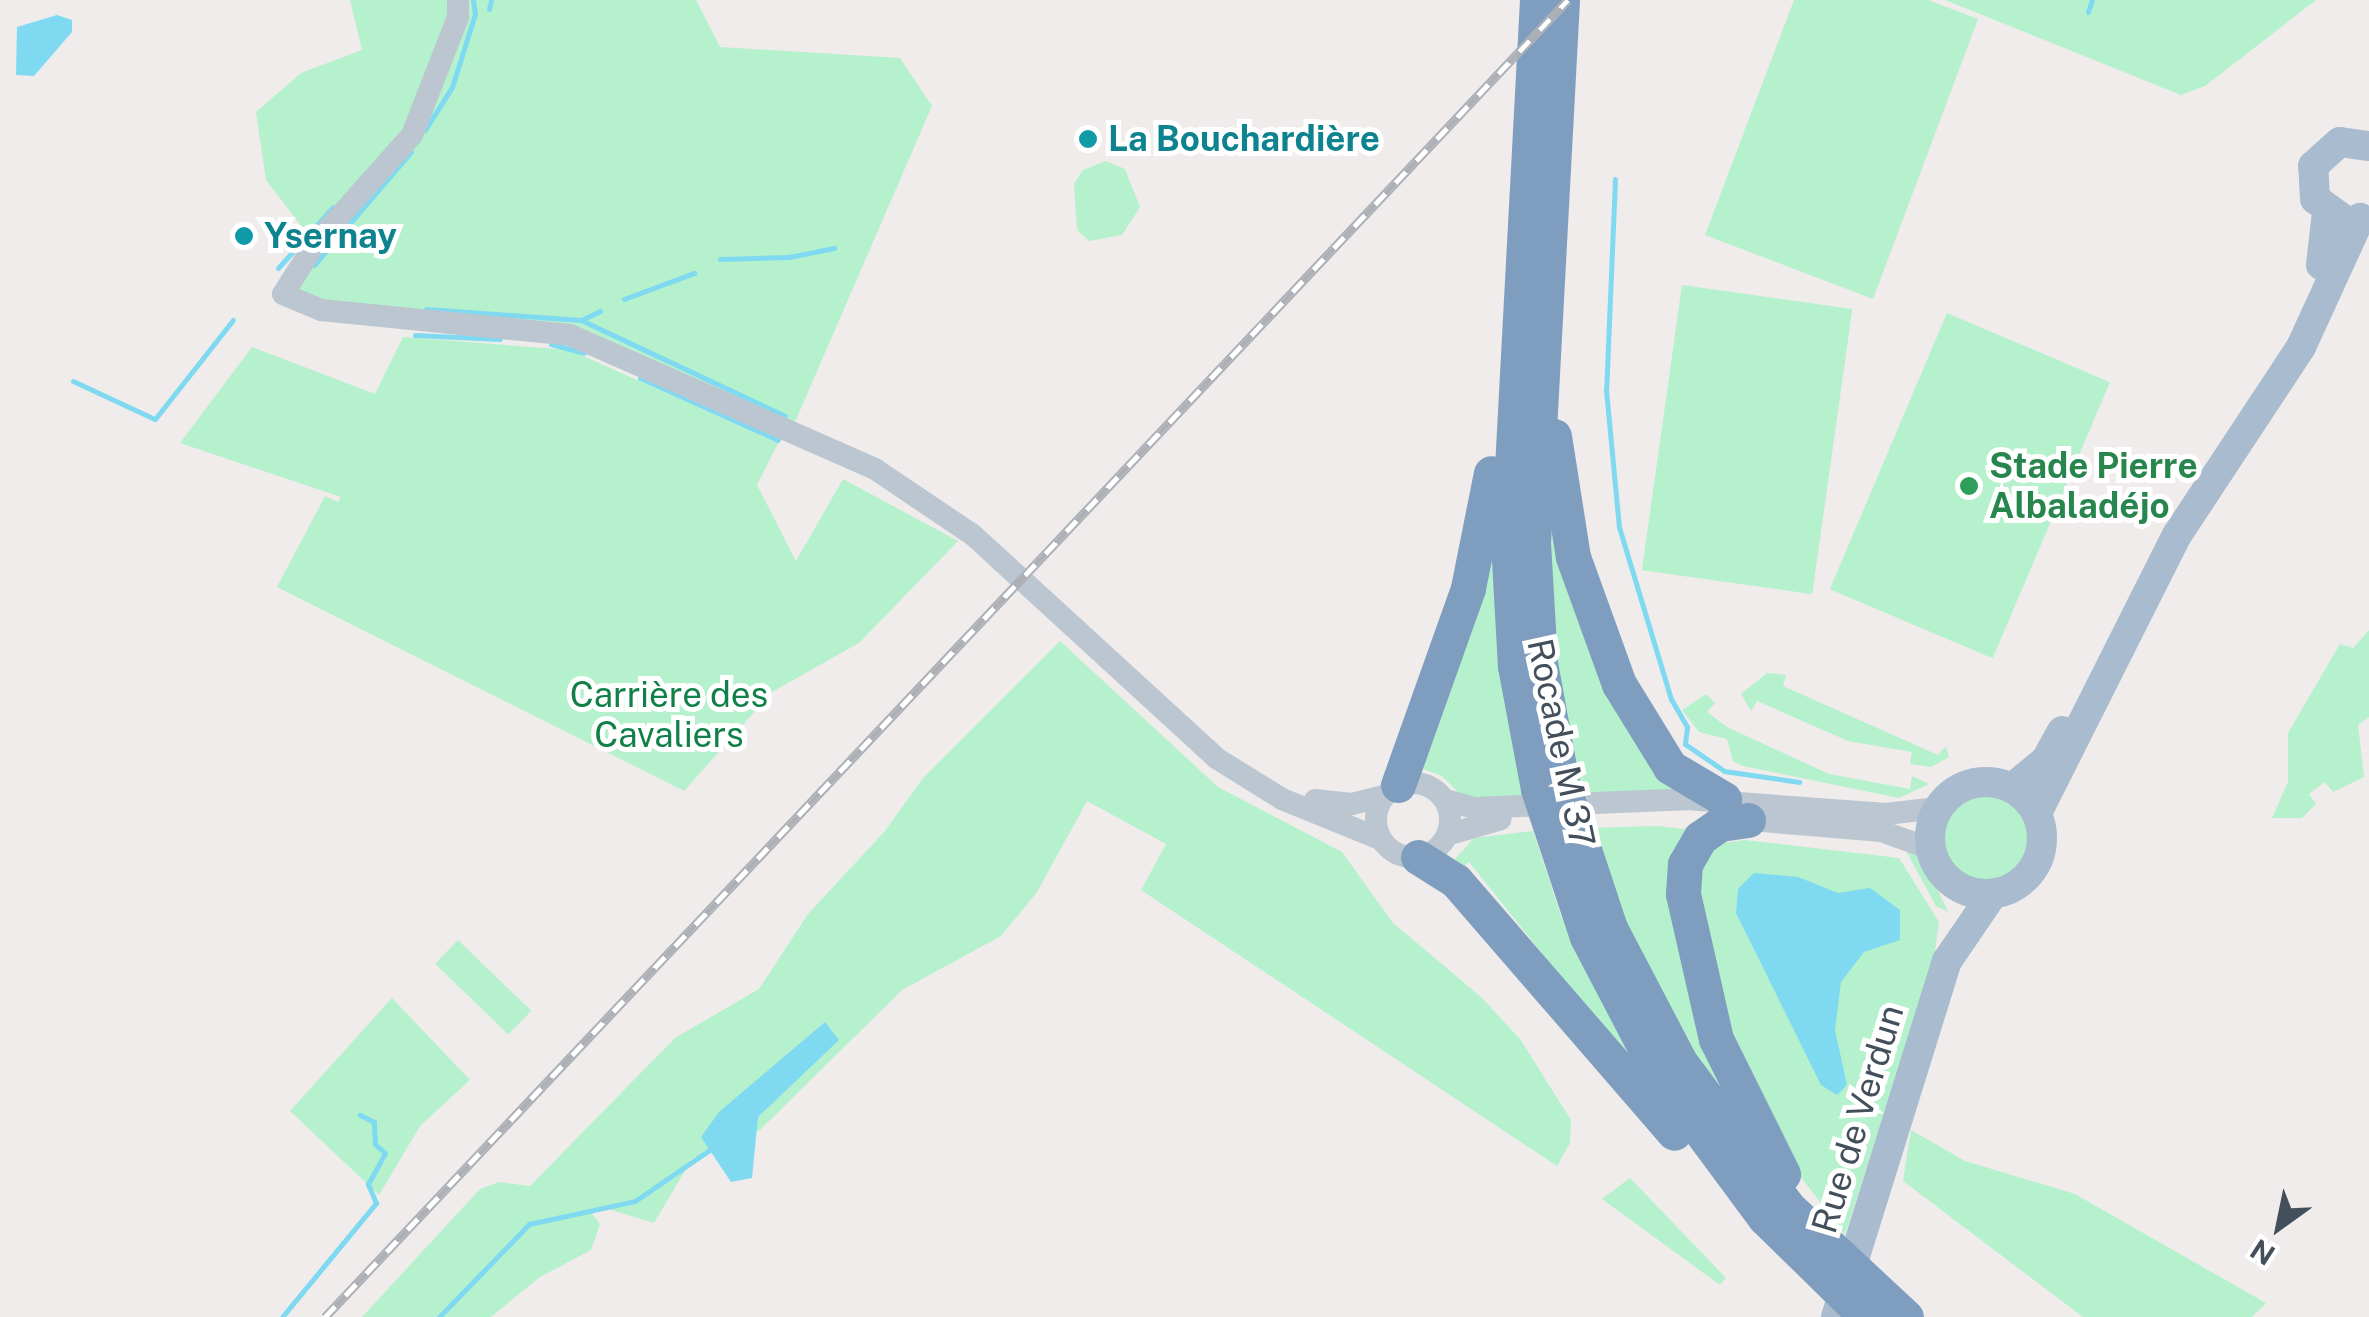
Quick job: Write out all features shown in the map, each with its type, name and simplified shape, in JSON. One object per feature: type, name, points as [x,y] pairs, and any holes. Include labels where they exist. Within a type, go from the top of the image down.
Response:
[{"type":"highway","name":"Rocade M 37","points":[[1546,3],[1560,42],[1544,308],[1534,602],[1546,708],[1578,842],[1622,955],[1672,1049],[1731,1138],[1809,1230],[1906,1317]]},
{"type":"highway","name":"Rocade M 37","points":[[1546,3],[1533,70],[1508,526],[1512,635],[1546,819],[1575,908],[1627,1022],[1692,1127],[1765,1218],[1866,1317]]},
{"type":"highway","points":[[1544,308],[1564,517],[1593,622],[1659,753],[1683,778],[1736,810],[1690,851],[1683,878],[1686,918],[1727,1069],[1809,1230]]},
{"type":"highway","points":[[1391,791],[1468,588],[1516,349]]},
{"type":"highway","points":[[1418,857],[1456,881],[1699,1162],[1765,1218]]},
{"type":"main road","points":[[2012,788],[2053,748],[2161,527],[2288,341],[2324,256],[2327,212],[2312,190],[2319,155],[2340,142],[2369,146]]},
{"type":"main road","points":[[2036,812],[2177,535],[2301,347],[2364,216],[2327,212]]},
{"type":"main road","points":[[1970,784],[2012,788],[2036,812],[2043,840],[2035,867],[2018,885],[1992,895],[1951,882],[1930,849],[1938,808],[1970,784]]},
{"type":"main road","name":"Rue de Verdun","points":[[1836,1317],[1953,944],[1951,882]]},
{"type":"main road","name":"Rue de Verdun","points":[[1953,944],[1992,895]]},
{"type":"street","points":[[458,0],[458,16],[412,135],[315,244],[283,294],[321,310],[536,328],[604,346],[875,469],[986,548],[1190,732],[1266,790],[1380,838],[1396,854],[1418,857],[1436,850],[1448,835],[1501,814]]},
{"type":"street","points":[[1190,732],[1302,796],[1352,804],[1424,784],[1444,800],[1501,814],[1615,807],[1886,814],[1938,808]]},
{"type":"street","points":[[1380,838],[1375,822],[1391,791]]},
{"type":"street","points":[[1444,800],[1448,835]]},
{"type":"street","points":[[1736,810],[1881,831],[1930,849]]},
{"type":"green space","points":[[350,0],[696,0],[720,47],[900,58],[932,106],[792,429],[604,346],[283,294],[315,244],[266,180],[256,112],[301,73],[362,50]]},
{"type":"green space","points":[[1794,0],[1928,0],[1978,19],[1873,299],[1705,235]]},
{"type":"green space","points":[[1945,0],[2316,0],[2205,86],[2181,95]]},
{"type":"green space","points":[[1106,161],[1125,169],[1140,207],[1122,235],[1089,241],[1077,230],[1074,184],[1083,170]]},
{"type":"green space","points":[[1682,285],[1852,309],[1812,594],[1642,570]]},
{"type":"green space","name":"Stade Pierre Albaladéjo","points":[[1947,313],[2110,382],[1993,658],[1830,589]]},
{"type":"green space","name":"Carrière des Cavaliers","points":[[403,337],[570,350],[778,443],[757,485],[796,561],[843,479],[958,541],[859,643],[772,692],[684,791],[277,587],[325,496],[338,502],[341,497],[180,443],[252,347],[375,394]]},
{"type":"green space","points":[[1554,498],[1681,790],[1581,795],[1559,689],[1547,538]]},
{"type":"green space","points":[[1490,548],[1525,798],[1463,797],[1442,776],[1418,767]]},
{"type":"green space","points":[[2369,630],[2369,717],[2358,725],[2364,777],[2333,792],[2325,782],[2309,794],[2316,804],[2302,818],[2272,818],[2288,782],[2288,733],[2340,644],[2353,648]]},
{"type":"green space","points":[[1060,641],[1218,787],[1342,852],[1393,923],[1481,997],[1520,1039],[1571,1120],[1570,1143],[1557,1166],[1141,890],[1166,844],[1087,801],[1037,892],[1001,936],[902,990],[760,1130],[692,1159],[654,1223],[605,1208],[590,1211],[600,1224],[591,1250],[540,1277],[491,1317],[362,1317],[480,1189],[499,1182],[530,1186],[675,1038],[759,989],[808,914],[885,831],[923,778]]},
{"type":"green space","points":[[1767,673],[1786,675],[1783,686],[1938,755],[1946,746],[1949,757],[1931,767],[1910,764],[1912,752],[1848,741],[1757,701],[1751,711],[1741,694]]},
{"type":"green space","points":[[1706,694],[1715,703],[1707,712],[1727,727],[1829,774],[1910,789],[1912,776],[1929,784],[1899,798],[1743,766],[1733,761],[1727,739],[1699,732],[1682,710]]},
{"type":"green space","points":[[1986,792],[2004,796],[2019,806],[2029,821],[2033,839],[2029,857],[2019,872],[2004,882],[1986,886],[1968,882],[1953,872],[1943,857],[1939,839],[1943,821],[1953,806],[1968,796]]},
{"type":"green space","points":[[1657,826],[1693,830],[1682,853],[1744,1128],[1683,1041],[1644,968],[1589,828]]},
{"type":"green space","points":[[1533,831],[1561,916],[1638,1073],[1469,862],[1462,870],[1455,859],[1474,838]]},
{"type":"green space","points":[[1745,840],[1899,858],[1939,922],[1934,958],[1845,1235],[1788,1160],[1746,1088],[1702,957],[1698,859],[1723,843]]},
{"type":"green space","points":[[1903,845],[1923,859],[1948,912],[1936,906]]},
{"type":"green space","points":[[458,940],[531,1011],[508,1035],[435,964]]},
{"type":"green space","points":[[392,998],[470,1080],[420,1126],[379,1195],[290,1111]]},
{"type":"green space","points":[[1911,1130],[1965,1161],[2075,1194],[2266,1303],[2252,1317],[2083,1317],[1903,1181]]},
{"type":"green space","points":[[1630,1178],[1726,1278],[1720,1285],[1602,1199]]},
{"type":"water","points":[[57,15],[72,20],[72,32],[34,76],[16,75],[17,27]]},
{"type":"water","points":[[1754,873],[1798,877],[1838,893],[1870,888],[1900,910],[1900,940],[1864,952],[1841,982],[1835,1030],[1847,1085],[1837,1095],[1821,1085],[1736,913],[1738,889]]},
{"type":"water","points":[[825,1022],[839,1040],[758,1117],[752,1178],[731,1182],[701,1137],[719,1112]]},
{"type":"waterway","points":[[425,130],[452,87],[475,14],[473,0]]},
{"type":"waterway","points":[[489,9],[491,0]]},
{"type":"waterway","points":[[2088,12],[2092,0]]},
{"type":"waterway","points":[[314,265],[411,152]]},
{"type":"waterway","points":[[1615,179],[1606,390],[1619,527],[1671,699],[1687,727],[1685,744],[1723,770]]},
{"type":"waterway","points":[[278,268],[333,207]]},
{"type":"waterway","points":[[720,259],[789,257],[834,248]]},
{"type":"waterway","points":[[624,299],[694,273]]},
{"type":"waterway","points":[[426,309],[581,320],[785,416]]},
{"type":"waterway","points":[[581,320],[600,311]]},
{"type":"waterway","points":[[73,381],[155,419],[233,320]]},
{"type":"waterway","points":[[415,335],[500,339]]},
{"type":"waterway","points":[[551,344],[584,353]]},
{"type":"waterway","points":[[640,378],[778,440]]},
{"type":"waterway","points":[[1724,771],[1799,782]]},
{"type":"waterway","points":[[282,1317],[376,1203],[368,1184],[385,1153],[375,1144],[374,1122],[360,1115]]},
{"type":"waterway","points":[[439,1317],[529,1224],[635,1201],[711,1149]]},
{"type":"railway","points":[[325,1317],[1568,0]]},
{"type":"place","name":"La Bouchardière","points":[[1088,139]]},
{"type":"place","name":"Ysernay","points":[[244,236]]},
{"type":"place","name":"Stade Pierre Albaladéjo","points":[[1969,486]]}]
